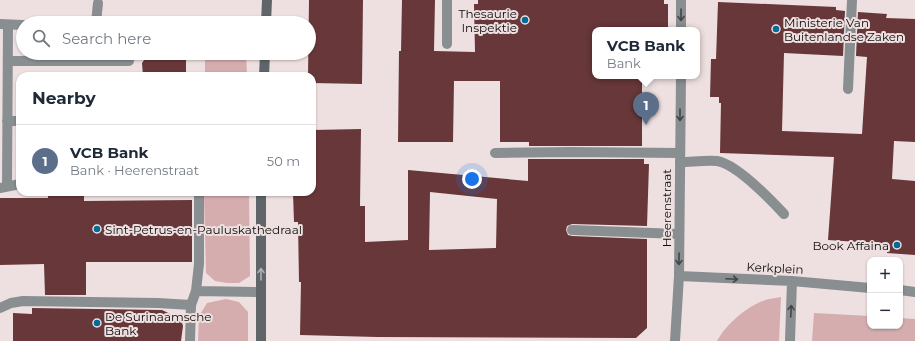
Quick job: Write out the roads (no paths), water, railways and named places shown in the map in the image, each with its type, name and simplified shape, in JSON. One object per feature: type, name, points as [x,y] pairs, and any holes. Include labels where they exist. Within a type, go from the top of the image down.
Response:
[{"type":"main road","points":[[266,16],[267,0]]},
{"type":"main road","points":[[264,72],[265,60]]},
{"type":"main road","points":[[261,196],[261,341]]},
{"type":"street","points":[[447,0],[447,44]]},
{"type":"street","points":[[681,0],[681,27]]},
{"type":"street","points":[[848,89],[852,0]]},
{"type":"street","points":[[97,16],[98,3]]},
{"type":"street","points":[[16,25],[4,24],[8,61],[7,121],[3,187],[16,185]]},
{"type":"street","points":[[8,61],[129,61]]},
{"type":"street","name":"Heerenstraat","points":[[675,341],[679,276],[680,79]]},
{"type":"street","points":[[7,121],[16,121]]},
{"type":"street","points":[[495,153],[570,152],[680,157],[717,161],[729,166],[766,194],[784,214]]},
{"type":"street","points":[[190,341],[191,305],[196,291],[199,264],[199,196]]},
{"type":"street","points":[[572,230],[679,234]]},
{"type":"street","name":"Kerkplein","points":[[679,276],[792,281],[867,288]]},
{"type":"street","points":[[790,341],[792,281]]},
{"type":"street","points":[[903,290],[915,292]]},
{"type":"street","points":[[196,291],[261,292]]},
{"type":"street","points":[[0,308],[11,303],[23,301],[158,303],[191,305]]},
{"type":"place","name":"Thesaurie Inspektie","points":[[525,20]]},
{"type":"place","name":"Ministerie Van Buitenlandse Zaken","points":[[776,29]]},
{"type":"place","name":"VCB Bank","points":[[646,125]]},
{"type":"place","name":"Sint-Petrus-en-Pauluskathedraal","points":[[97,229]]},
{"type":"place","name":"Book Affaina","points":[[897,245]]},
{"type":"place","name":"De Surinaamsche Bank","points":[[97,323]]}]
